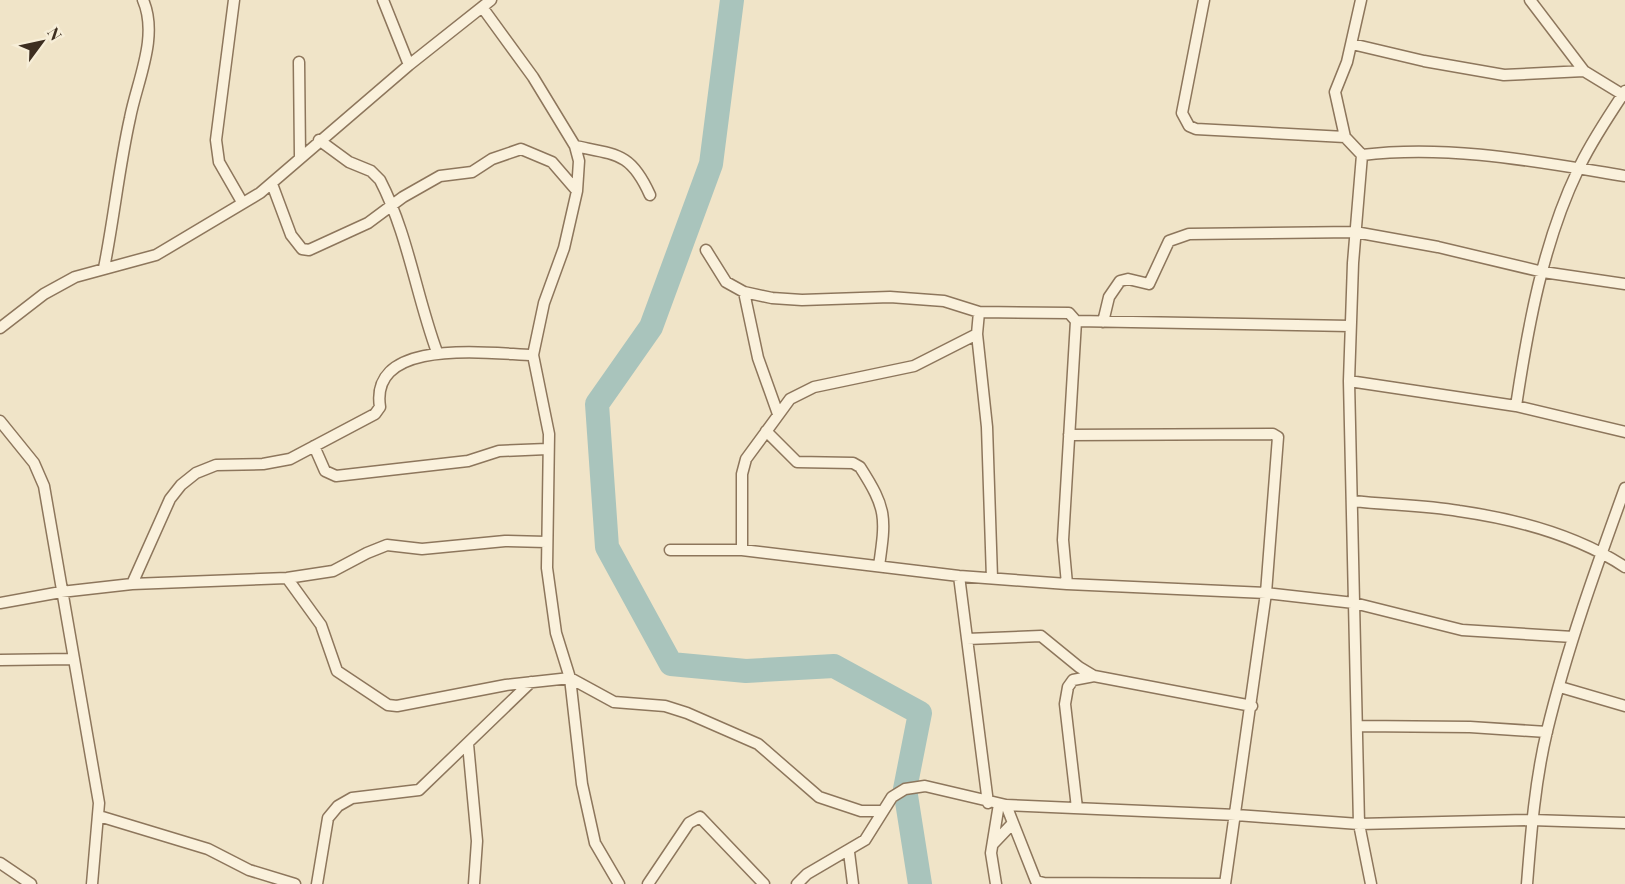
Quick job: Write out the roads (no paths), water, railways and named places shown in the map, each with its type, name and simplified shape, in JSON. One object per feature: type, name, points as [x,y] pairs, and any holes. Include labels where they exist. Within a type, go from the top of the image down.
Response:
[{"type":"street","points":[[104,268],[130,118],[146,58],[148,17],[143,0]]},
{"type":"street","points":[[234,0],[216,140],[219,162],[242,202]]},
{"type":"street","points":[[383,0],[409,65]]},
{"type":"street","points":[[1204,0],[1182,113],[1189,126],[1196,129],[1345,137]]},
{"type":"street","points":[[1361,0],[1352,44],[1335,92],[1345,137],[1362,154]]},
{"type":"street","points":[[1516,406],[1528,330],[1562,207],[1578,168],[1624,94],[1584,71],[1530,0]]},
{"type":"street","points":[[0,328],[44,294],[75,277],[156,255],[272,184],[319,140],[487,3],[575,146],[579,161],[577,191],[564,248],[544,303],[532,355],[547,417],[547,568],[556,633],[570,678],[582,784],[595,843],[619,884]]},
{"type":"street","points":[[1352,44],[1424,61],[1504,75],[1584,71]]},
{"type":"street","points":[[299,62],[300,156]]},
{"type":"street","points":[[319,140],[349,162],[371,171],[380,180],[412,259],[417,290],[437,352]]},
{"type":"street","points":[[575,146],[607,153],[629,162],[637,169],[650,195]]},
{"type":"street","points":[[272,184],[291,235],[302,249],[309,250],[368,223],[391,205],[440,176],[472,172],[492,159],[521,149],[552,162],[577,191]]},
{"type":"street","points":[[1362,154],[1402,150],[1483,155],[1625,176]]},
{"type":"street","points":[[1362,154],[1355,232],[1349,381],[1359,824],[1371,884]]},
{"type":"street","points":[[1102,322],[1114,287],[1120,281],[1128,279],[1149,284],[1159,258],[1169,241],[1189,234],[1258,231],[1355,232],[1438,247],[1543,272],[1625,284]]},
{"type":"street","points":[[706,250],[726,282],[744,292],[772,298],[802,300],[890,297],[944,301],[979,312],[1069,313],[1076,321],[1063,540],[1067,584]]},
{"type":"street","points":[[744,292],[758,358],[778,414]]},
{"type":"street","points":[[979,312],[977,334],[987,427],[992,578]]},
{"type":"street","points":[[1076,321],[1350,326]]},
{"type":"street","points":[[742,550],[742,474],[746,459],[778,414],[797,393],[914,366],[977,334]]},
{"type":"street","points":[[132,584],[170,500],[181,485],[196,473],[216,465],[263,464],[290,459],[375,414],[380,408],[378,393],[382,384],[393,371],[412,359],[437,352],[532,355]]},
{"type":"street","points":[[1349,381],[1516,406],[1625,432]]},
{"type":"street","points":[[0,421],[41,475],[99,803],[92,884]]},
{"type":"street","points":[[766,431],[797,462],[853,462],[860,466],[884,511],[885,522],[879,566]]},
{"type":"street","points":[[998,804],[1013,823],[1036,881],[1044,883],[1225,884],[1252,706],[1266,593],[1278,437],[1273,434],[1069,435]]},
{"type":"street","points":[[314,446],[325,471],[336,476],[468,461],[499,451],[547,449]]},
{"type":"street","points":[[1527,884],[1531,820],[1547,732],[1573,638],[1625,488]]},
{"type":"street","points":[[1353,501],[1460,511],[1527,526],[1602,552],[1625,567]]},
{"type":"street","points":[[0,603],[61,592],[132,584],[287,578],[333,571],[366,553],[387,545],[422,549],[505,542],[546,542]]},
{"type":"street","points":[[670,550],[742,550],[959,576],[1067,584],[1266,593],[1354,603],[1462,630],[1573,638]]},
{"type":"street","points":[[959,576],[967,639],[998,804],[992,845],[996,884]]},
{"type":"street","points":[[287,578],[321,625],[337,671],[388,705],[397,706],[531,682],[570,678],[614,702],[665,706],[687,713],[758,744],[819,797],[861,811],[883,811]]},
{"type":"street","points":[[967,639],[1041,636],[1079,667],[1094,676],[1252,706]]},
{"type":"street","points":[[0,660],[73,659]]},
{"type":"street","points":[[1077,808],[1065,704],[1068,687],[1073,680],[1094,676]]},
{"type":"street","points":[[317,884],[328,818],[332,811],[352,798],[419,790],[531,682]]},
{"type":"street","points":[[1560,687],[1625,706]]},
{"type":"street","points":[[1357,726],[1470,727],[1547,732]]},
{"type":"street","points":[[468,744],[477,841],[474,884]]},
{"type":"street","points":[[797,884],[807,874],[849,852],[865,840],[892,797],[905,789],[925,786],[998,804],[1236,815],[1359,824],[1531,820],[1625,823]]},
{"type":"street","points":[[99,816],[208,849],[249,870],[295,884]]},
{"type":"street","points":[[648,884],[689,823],[700,817],[764,884]]},
{"type":"street","points":[[992,845],[1013,823]]},
{"type":"street","points":[[849,852],[853,884]]},
{"type":"street","points":[[0,863],[31,884]]},
{"type":"waterway","points":[[732,0],[711,164],[651,327],[597,404],[607,547],[671,664],[746,671],[834,666],[920,713],[905,789],[920,884]]}]
